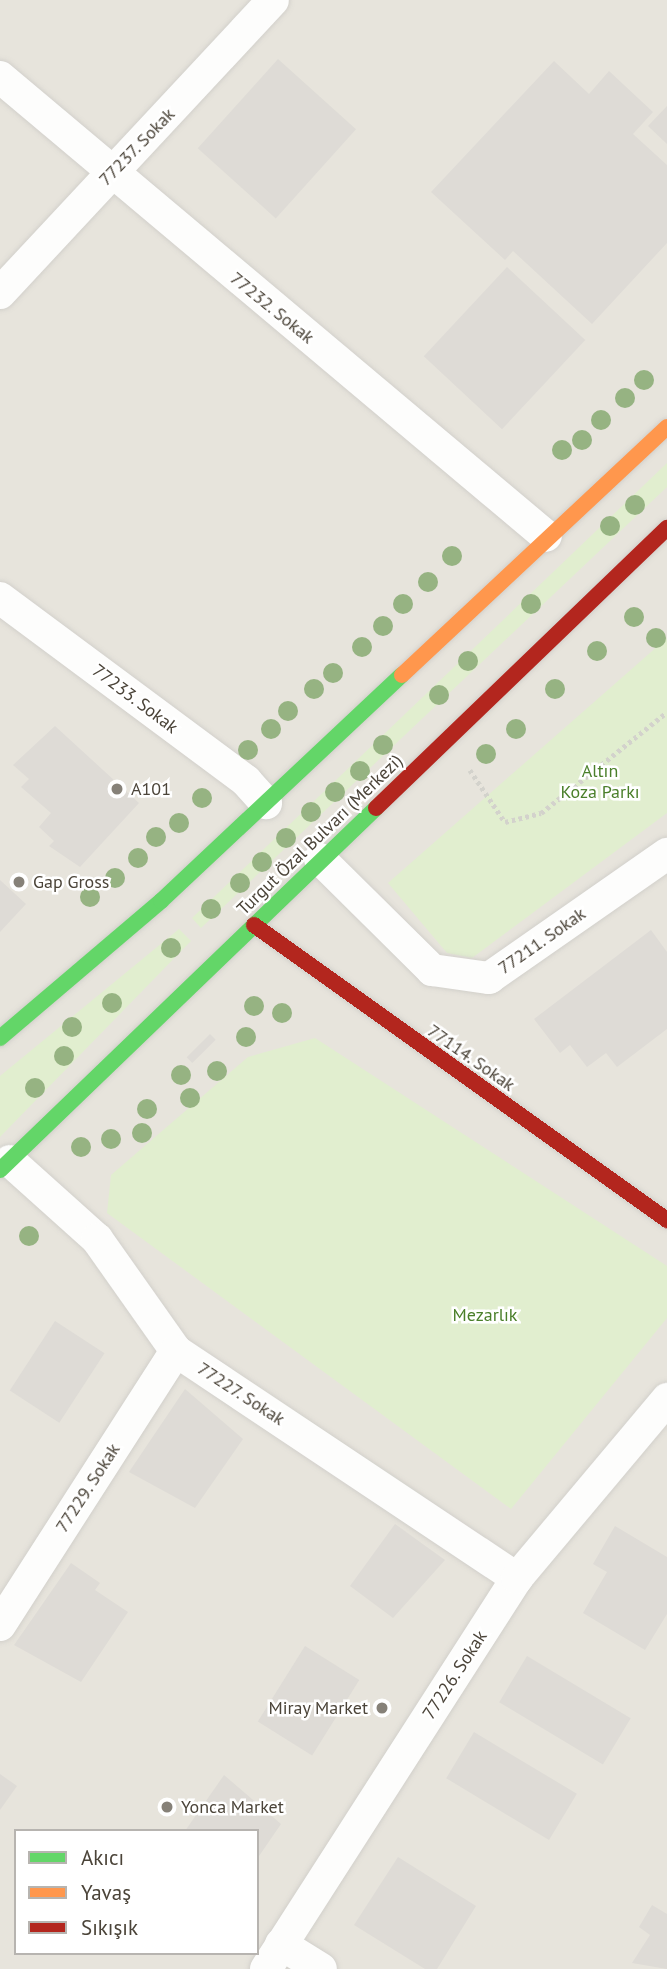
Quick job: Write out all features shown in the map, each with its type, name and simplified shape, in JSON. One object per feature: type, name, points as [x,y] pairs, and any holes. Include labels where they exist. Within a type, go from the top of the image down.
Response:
[{"type":"main road","points":[[0,1038],[266,803],[546,536],[667,427]]},
{"type":"main road","name":"Turgut Özal Bulvarı (Merkezi)","points":[[5,1165],[667,528]]},
{"type":"main road","name":"77114. Sokak","points":[[254,925],[667,1220]]},
{"type":"street","name":"77237. Sokak","points":[[0,293],[113,178],[273,0]]},
{"type":"street","name":"77232. Sokak","points":[[0,77],[113,178],[546,536]]},
{"type":"street","name":"77233. Sokak","points":[[0,598],[246,781],[266,803]]},
{"type":"street","name":"77211. Sokak","points":[[320,859],[432,970],[489,978],[667,854]]},
{"type":"street","name":"77227. Sokak","points":[[5,1165],[97,1239],[176,1352],[517,1578]]},
{"type":"street","name":"77229. Sokak","points":[[0,1625],[176,1352]]},
{"type":"street","name":"77226. Sokak","points":[[274,1956],[517,1578],[667,1399]]},
{"type":"street","points":[[274,1956],[321,1969]]},
{"type":"path","points":[[464,760],[505,822],[541,813],[667,712]]},
{"type":"shaded area","points":[[0,0],[667,0],[667,1969],[0,1969]]},
{"type":"green space","points":[[667,463],[667,487],[201,928],[192,918]]},
{"type":"green space","name":"Altın Koza Parkı","points":[[667,638],[667,813],[472,958],[447,953],[388,883]]},
{"type":"green space","points":[[179,929],[191,941],[0,1137],[0,1076]]},
{"type":"green space","name":"Mezarlık","points":[[315,1038],[667,1266],[667,1318],[511,1509],[107,1213],[111,1175],[248,1057]]},
{"type":"building","points":[[278,59],[356,129],[276,218],[198,148]]},
{"type":"building","points":[[554,61],[589,94],[609,71],[653,112],[633,134],[667,165],[667,243],[592,324],[513,251],[505,260],[431,192]]},
{"type":"building","points":[[667,106],[667,144],[648,126]]},
{"type":"building","points":[[507,267],[585,340],[502,429],[424,356]]},
{"type":"building","points":[[55,726],[139,803],[80,867],[49,846],[54,841],[39,827],[51,813],[21,787],[29,779],[13,765]]},
{"type":"building","points":[[0,880],[26,904],[0,932]]},
{"type":"building","points":[[651,930],[667,952],[667,1029],[617,1067],[606,1053],[587,1067],[570,1045],[560,1053],[534,1019]]},
{"type":"building","points":[[210,1034],[216,1040],[192,1063],[187,1057]]},
{"type":"building","points":[[55,1321],[104,1353],[59,1423],[10,1391]]},
{"type":"building","points":[[185,1389],[243,1439],[195,1508],[129,1472]]},
{"type":"building","points":[[395,1524],[445,1560],[393,1618],[350,1586]]},
{"type":"building","points":[[615,1526],[667,1557],[667,1614],[645,1650],[583,1613],[607,1572],[593,1564]]},
{"type":"building","points":[[71,1563],[100,1583],[95,1590],[128,1612],[81,1682],[14,1645]]},
{"type":"building","points":[[305,1646],[359,1680],[312,1755],[258,1721]]},
{"type":"building","points":[[527,1656],[631,1718],[603,1765],[499,1702]]},
{"type":"building","points":[[474,1732],[577,1794],[549,1840],[446,1778]]},
{"type":"building","points":[[0,1774],[17,1786],[0,1810]]},
{"type":"building","points":[[224,1775],[281,1824],[259,1856],[259,1829],[186,1829]]},
{"type":"building","points":[[398,1857],[476,1906],[437,1969],[425,1969],[354,1925]]},
{"type":"building","points":[[652,1905],[667,1914],[667,1969],[632,1963],[650,1935],[639,1927]]},
{"type":"traffic: fast","points":[[0,1038],[161,901],[402,675]]},
{"type":"traffic: fast","points":[[0,1170],[376,808]]},
{"type":"traffic: slow","points":[[402,675],[667,427]]},
{"type":"traffic: jam","points":[[376,808],[667,528]]},
{"type":"traffic: jam","points":[[254,925],[667,1220]]},
{"type":"place","name":"A101","points":[[117,789]]},
{"type":"place","name":"Gap Gross","points":[[19,882]]},
{"type":"place","name":"Miray Market","points":[[382,1708]]},
{"type":"place","name":"Yonca Market","points":[[167,1807]]}]
